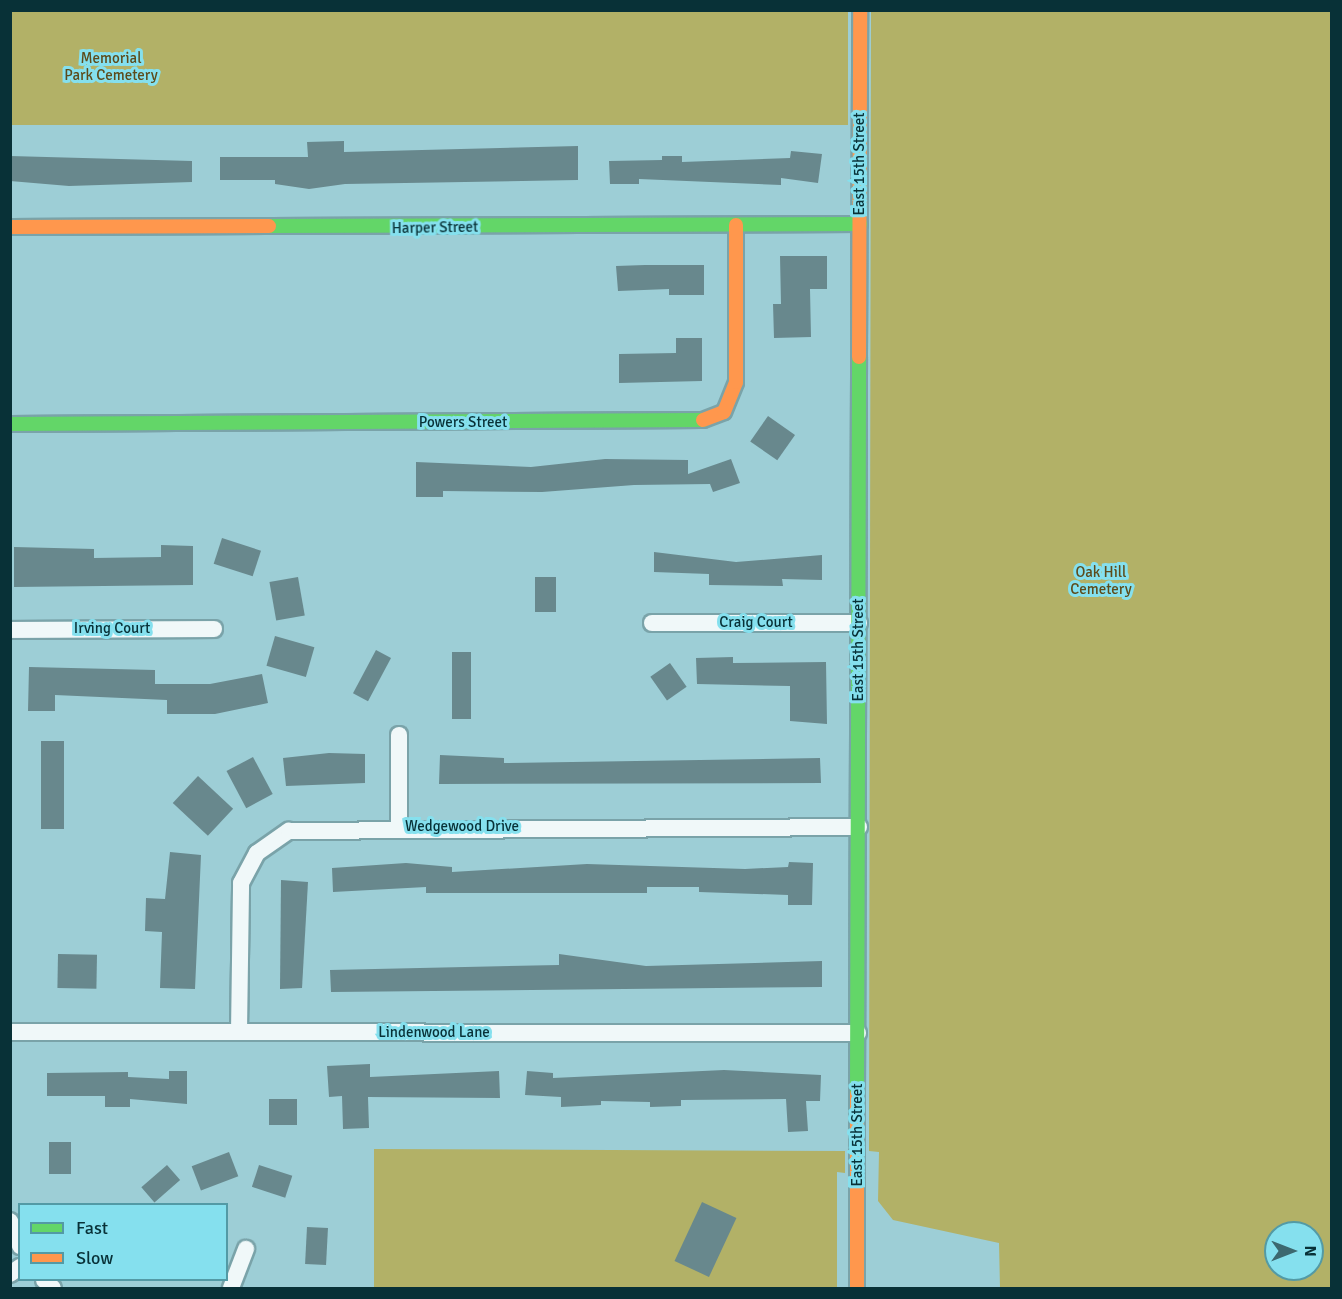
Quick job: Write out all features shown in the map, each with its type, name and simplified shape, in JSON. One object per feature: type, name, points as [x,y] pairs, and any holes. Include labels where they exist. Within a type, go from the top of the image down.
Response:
[{"type":"street","name":"East 15th Street","points":[[857,1288],[860,10]]},
{"type":"street","name":"Harper Street","points":[[10,227],[860,224]]},
{"type":"street","name":"Powers Street","points":[[10,424],[708,420],[724,412],[736,382],[736,225]]},
{"type":"street","name":"Craig Court","points":[[652,623],[859,624]]},
{"type":"street","name":"Irving Court","points":[[10,630],[214,629]]},
{"type":"street","points":[[399,735],[399,827]]},
{"type":"street","name":"Wedgewood Drive","points":[[239,1032],[239,901],[257,853],[289,831],[308,827],[858,827]]},
{"type":"street","name":"Lindenwood Lane","points":[[10,1032],[858,1033]]},
{"type":"street","points":[[10,1221],[18,1241]]},
{"type":"street","points":[[231,1288],[246,1249]]},
{"type":"green space","name":"Memorial Park Cemetery","points":[[10,11],[848,11],[848,125],[10,125]]},
{"type":"green space","name":"Oak Hill Cemetery","points":[[871,11],[1331,11],[1331,1288],[1000,1288],[999,1243],[893,1220],[878,1201],[879,1152],[869,1151]]},
{"type":"green space","points":[[374,1149],[845,1151],[845,1173],[837,1172],[837,1288],[374,1288]]},
{"type":"building","points":[[344,141],[344,152],[578,146],[578,180],[345,184],[309,189],[275,184],[275,180],[220,180],[220,157],[308,157],[307,142]]},
{"type":"building","points":[[791,151],[822,154],[818,183],[781,178],[781,185],[639,179],[639,184],[610,184],[609,161],[662,160],[662,156],[682,156],[682,162],[790,158]]},
{"type":"building","points":[[10,156],[192,161],[192,182],[69,186],[10,181]]},
{"type":"building","points":[[780,256],[827,256],[827,289],[810,289],[811,337],[774,338],[773,304],[781,304]]},
{"type":"building","points":[[704,265],[704,295],[669,295],[669,289],[618,291],[616,266]]},
{"type":"building","points":[[676,338],[702,338],[702,381],[619,383],[619,354],[676,353]]},
{"type":"building","points":[[768,416],[795,435],[777,460],[750,441]]},
{"type":"building","points":[[605,459],[688,460],[688,474],[731,459],[740,483],[713,492],[710,484],[634,485],[542,492],[443,491],[443,497],[416,497],[416,462],[531,467]]},
{"type":"building","points":[[222,538],[261,551],[253,576],[214,564]]},
{"type":"building","points":[[161,545],[193,546],[193,585],[14,587],[14,547],[94,549],[94,558],[161,557]]},
{"type":"building","points":[[654,552],[736,562],[822,555],[822,580],[782,579],[783,586],[709,585],[709,574],[654,572]]},
{"type":"building","points":[[298,577],[305,615],[276,620],[269,582]]},
{"type":"building","points":[[535,577],[556,577],[556,612],[535,612]]},
{"type":"building","points":[[275,636],[314,647],[306,677],[266,666]]},
{"type":"building","points":[[376,650],[391,658],[368,701],[353,693]]},
{"type":"building","points":[[452,652],[471,652],[471,719],[452,719]]},
{"type":"building","points":[[733,657],[733,663],[826,662],[827,724],[790,721],[790,686],[697,684],[696,658]]},
{"type":"building","points":[[670,663],[687,687],[667,701],[650,677]]},
{"type":"building","points":[[29,667],[155,670],[155,684],[210,684],[262,674],[268,703],[215,714],[167,714],[167,700],[55,695],[55,711],[28,711]]},
{"type":"building","points":[[41,741],[64,741],[64,829],[41,829]]},
{"type":"building","points":[[329,753],[365,754],[365,783],[286,786],[283,758]]},
{"type":"building","points":[[440,755],[504,758],[504,763],[820,758],[821,783],[439,784]]},
{"type":"building","points":[[253,757],[273,794],[246,808],[227,771]]},
{"type":"building","points":[[198,776],[233,809],[208,836],[173,803]]},
{"type":"building","points":[[170,852],[201,855],[195,989],[160,988],[162,932],[145,931],[146,898],[165,899]]},
{"type":"building","points":[[789,862],[813,863],[812,905],[788,905],[788,895],[699,892],[699,887],[647,887],[647,893],[426,893],[426,887],[333,892],[332,868],[406,863],[452,867],[452,872],[587,864],[745,869],[788,867]]},
{"type":"building","points":[[281,880],[308,882],[302,988],[280,989]]},
{"type":"building","points":[[58,954],[97,955],[96,989],[57,988]]},
{"type":"building","points":[[559,954],[646,966],[822,961],[822,987],[331,992],[330,970],[559,965]]},
{"type":"building","points":[[370,1064],[370,1077],[499,1071],[500,1098],[368,1097],[369,1128],[343,1129],[342,1096],[329,1097],[327,1066]]},
{"type":"building","points":[[724,1070],[821,1075],[820,1101],[806,1101],[808,1131],[788,1132],[786,1099],[681,1100],[681,1106],[650,1107],[650,1102],[601,1101],[601,1105],[561,1107],[561,1097],[525,1095],[527,1071],[553,1073],[553,1078]]},
{"type":"building","points":[[169,1071],[187,1071],[187,1104],[130,1099],[130,1107],[105,1107],[105,1096],[47,1096],[47,1073],[128,1072],[128,1077],[169,1079]]},
{"type":"building","points":[[269,1099],[297,1099],[297,1125],[269,1125]]},
{"type":"building","points":[[49,1142],[71,1142],[71,1174],[49,1174]]},
{"type":"building","points":[[229,1152],[238,1176],[201,1191],[192,1166]]},
{"type":"building","points":[[167,1165],[180,1180],[154,1202],[141,1187]]},
{"type":"building","points":[[259,1165],[292,1176],[285,1198],[252,1187]]},
{"type":"building","points":[[702,1202],[736,1218],[709,1277],[675,1261]]},
{"type":"building","points":[[307,1227],[328,1228],[326,1265],[305,1264]]},
{"type":"traffic: fast","points":[[269,226],[860,224]]},
{"type":"traffic: fast","points":[[857,1094],[859,357]]},
{"type":"traffic: fast","points":[[10,424],[703,420]]},
{"type":"traffic: slow","points":[[859,357],[860,10]]},
{"type":"traffic: slow","points":[[703,420],[724,412],[736,382],[736,225]]},
{"type":"traffic: slow","points":[[10,227],[269,226]]},
{"type":"traffic: slow","points":[[857,1094],[857,1288]]}]
